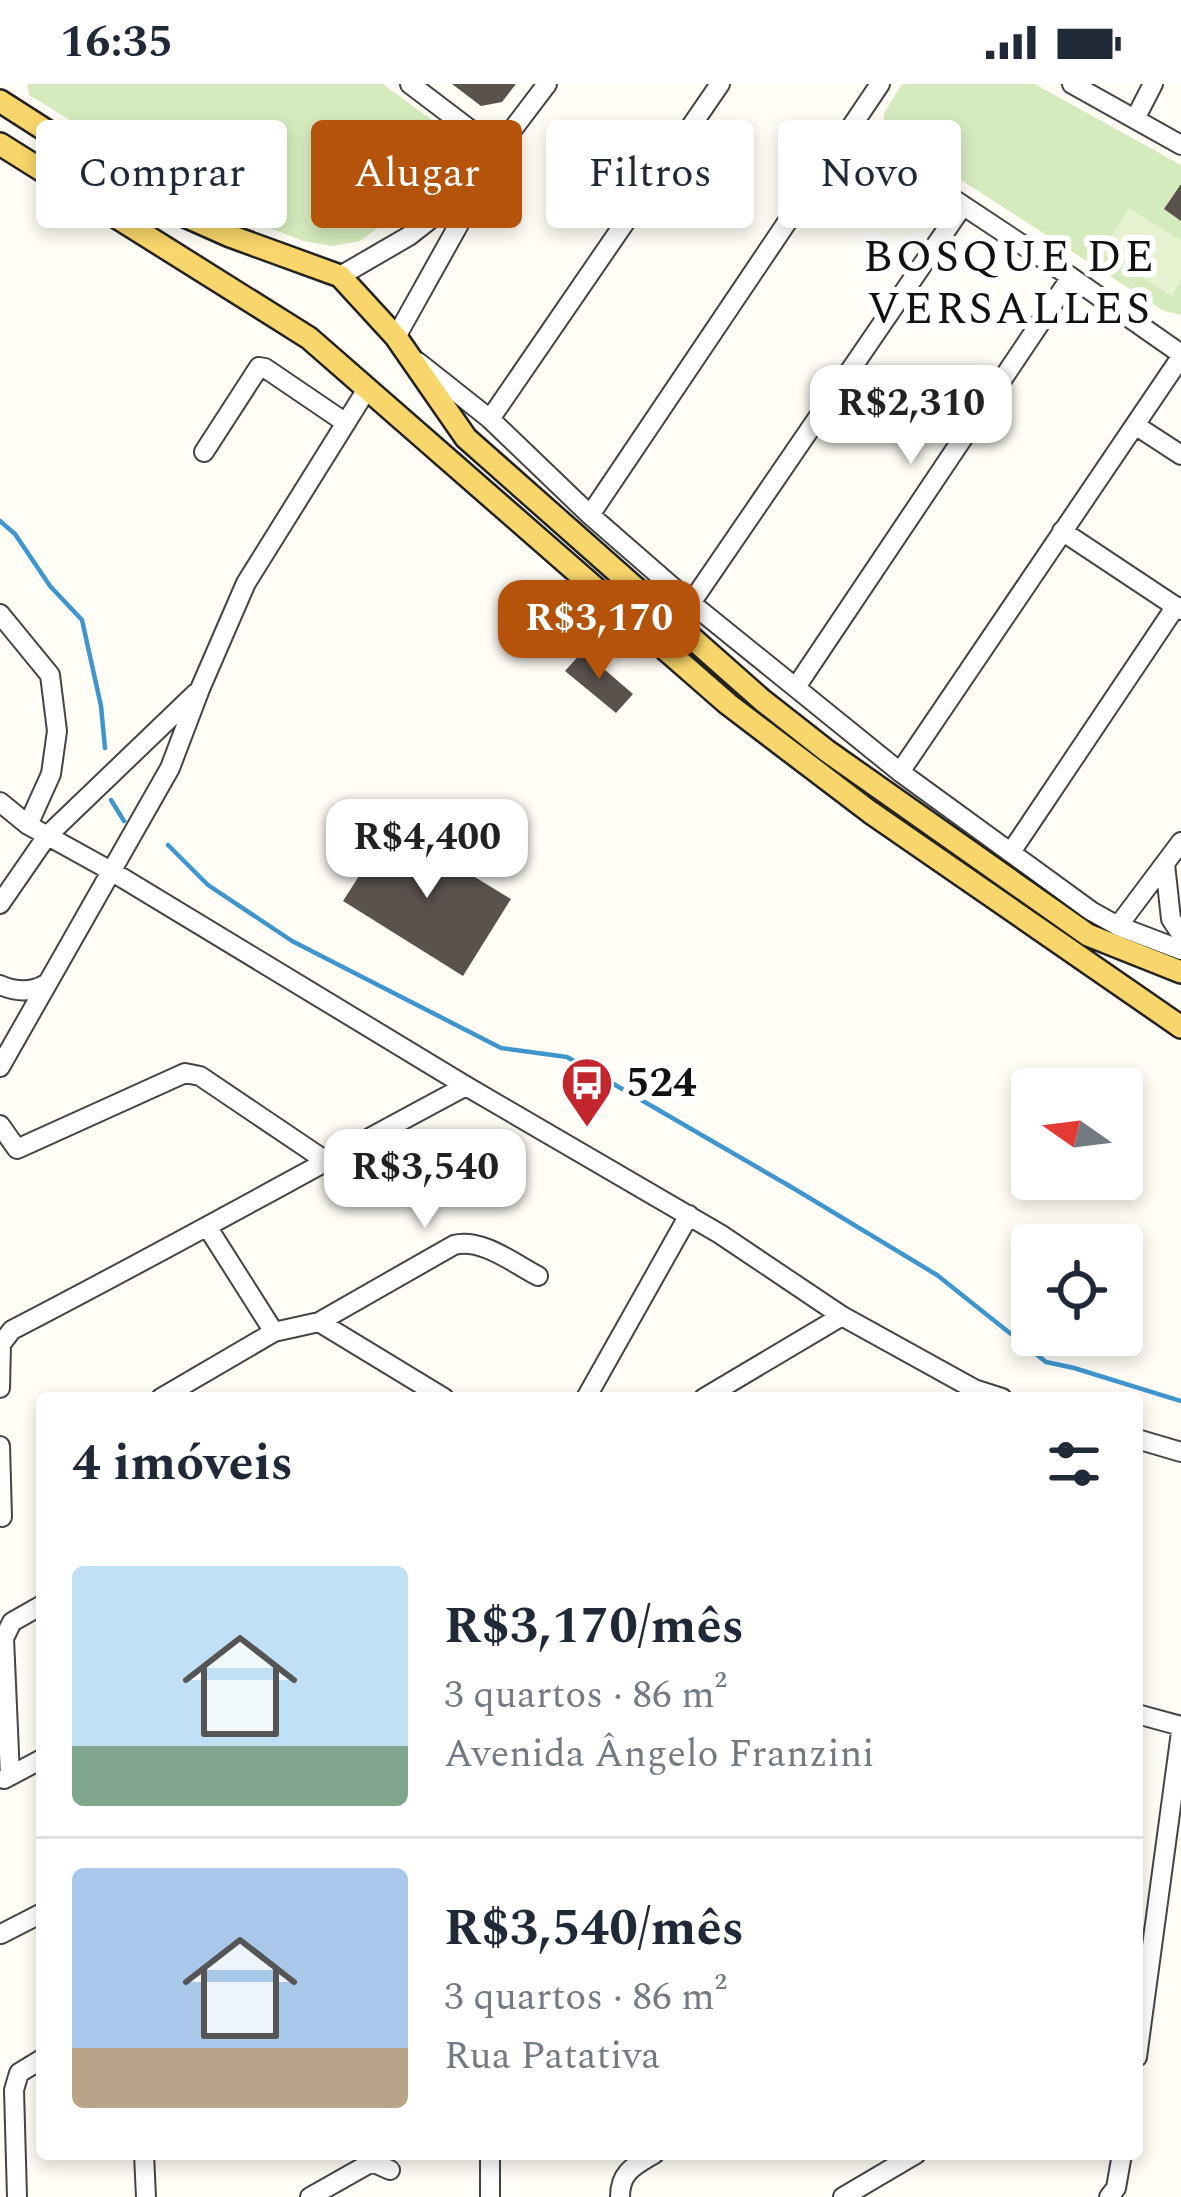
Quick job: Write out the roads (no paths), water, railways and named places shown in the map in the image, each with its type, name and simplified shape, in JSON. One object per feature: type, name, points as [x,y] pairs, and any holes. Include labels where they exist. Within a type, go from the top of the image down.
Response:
[{"type":"main road","points":[[0,100],[167,208],[340,276],[400,344],[466,438],[762,700],[1088,935],[1181,971]]},
{"type":"main road","points":[[0,143],[309,338],[728,704],[870,812],[1181,1028]]},
{"type":"street","points":[[410,84],[457,120]]},
{"type":"street","points":[[520,120],[547,84]]},
{"type":"street","points":[[490,419],[720,84]]},
{"type":"street","points":[[856,120],[880,84]]},
{"type":"street","points":[[1072,84],[1181,145]]},
{"type":"street","points":[[1135,118],[1153,84]]},
{"type":"street","points":[[691,603],[962,207],[1181,356],[900,772]]},
{"type":"street","points":[[340,276],[419,228]]},
{"type":"street","points":[[460,228],[400,344],[490,419],[691,603],[900,772],[1090,911],[1181,950]]},
{"type":"street","points":[[590,514],[783,228]]},
{"type":"street","points":[[796,687],[1071,277]]},
{"type":"street","points":[[204,452],[259,367],[346,422]]},
{"type":"street","points":[[0,1067],[170,768],[246,583],[367,389]]},
{"type":"street","points":[[1136,425],[1181,455]]},
{"type":"street","points":[[1011,852],[1178,608],[1062,531]]},
{"type":"street","points":[[0,614],[50,675],[57,730],[51,774],[28,825]]},
{"type":"street","points":[[0,904],[46,836],[200,689]]},
{"type":"street","points":[[141,746],[170,768]]},
{"type":"street","points":[[51,774],[84,800]]},
{"type":"street","points":[[0,802],[46,836],[689,1215],[963,1392]]},
{"type":"street","points":[[1118,926],[1181,842]]},
{"type":"street","points":[[1165,864],[1171,919],[1181,934]]},
{"type":"street","points":[[0,985],[35,991],[48,982]]},
{"type":"street","points":[[0,1125],[9,1155],[185,1073],[200,1076],[326,1160]]},
{"type":"street","points":[[0,1388],[1,1344],[12,1330],[466,1087]]},
{"type":"street","points":[[589,1392],[689,1215]]},
{"type":"street","points":[[208,1228],[274,1332]]},
{"type":"street","points":[[192,1391],[274,1332],[320,1322],[454,1245],[478,1245],[538,1276]]},
{"type":"street","points":[[714,1392],[842,1316]]},
{"type":"street","points":[[320,1322],[434,1392]]},
{"type":"street","points":[[1143,1441],[1181,1452]]},
{"type":"street","points":[[0,1446],[2,1517]]},
{"type":"street","points":[[36,1608],[12,1622],[4,1639],[5,1779],[36,1762]]},
{"type":"street","points":[[1143,1716],[1181,1729],[1143,2012]]},
{"type":"street","points":[[1143,1884],[1159,1891]]},
{"type":"street","points":[[1,1934],[36,1916]]},
{"type":"street","points":[[16,2197],[14,2090],[19,2073],[36,2063]]},
{"type":"street","points":[[144,2160],[146,2197]]},
{"type":"street","points":[[490,2160],[490,2197]]},
{"type":"street","points":[[620,2197],[620,2182],[644,2160]]},
{"type":"street","points":[[843,2197],[906,2160]]},
{"type":"street","points":[[1109,2197],[1117,2188],[1121,2160]]},
{"type":"street","points":[[310,2197],[372,2162],[390,2170]]},
{"type":"waterway","points":[[0,521],[82,620],[105,748]]},
{"type":"waterway","points":[[111,800],[124,821]]},
{"type":"waterway","points":[[168,845],[208,885],[292,941],[501,1048],[567,1057],[793,1188],[937,1275],[1046,1362],[1181,1401]]},
{"type":"place","name":"524","points":[[587,1129]]},
{"type":"district","name":"BOSQUE DE VERSALLES","points":[[1010,283]]}]
